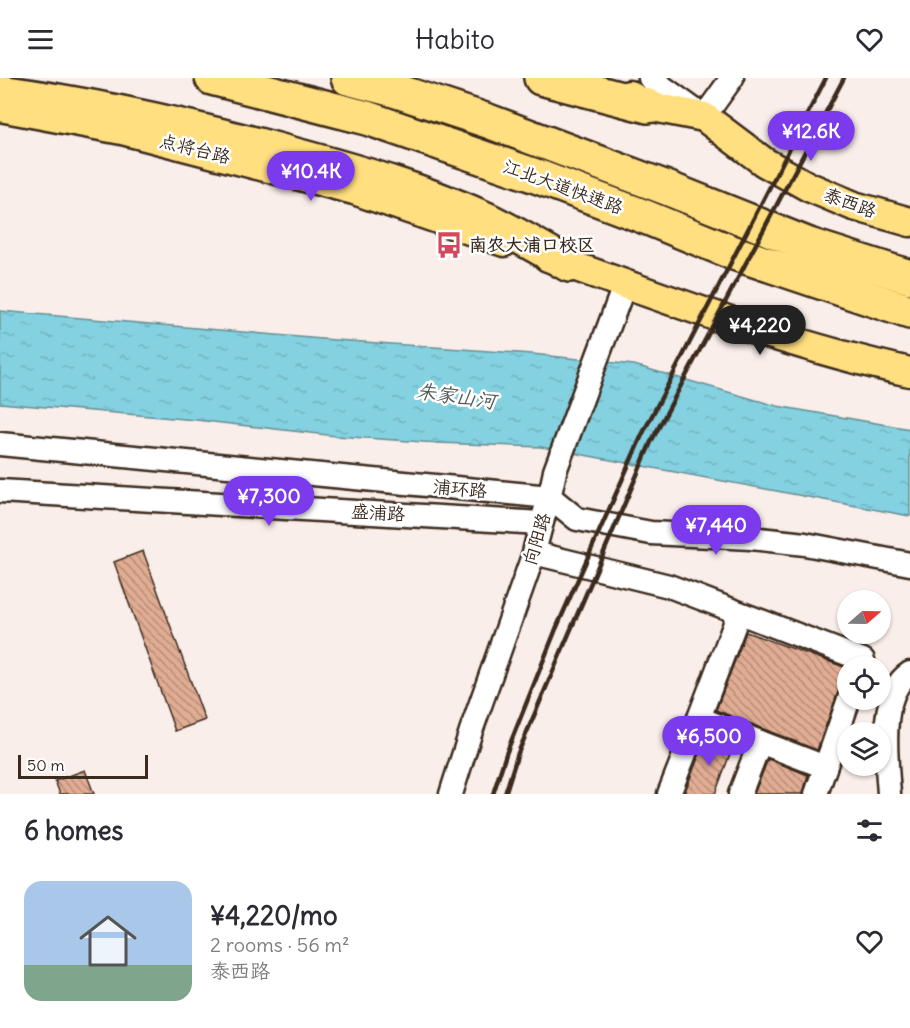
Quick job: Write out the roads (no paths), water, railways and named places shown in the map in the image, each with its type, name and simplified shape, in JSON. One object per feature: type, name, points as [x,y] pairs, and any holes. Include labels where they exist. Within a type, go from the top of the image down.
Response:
[{"type":"highway","name":"江北大道快速路","points":[[212,78],[367,118],[648,218],[731,252],[910,312]]},
{"type":"highway","name":"江北大道快速路","points":[[348,78],[394,90],[488,122],[622,171],[809,245],[910,277]]},
{"type":"highway","points":[[541,78],[649,92]]},
{"type":"highway","points":[[0,92],[43,98],[182,126],[235,138],[350,170],[411,189],[486,219],[530,241],[569,265]]},
{"type":"main road","points":[[596,78],[615,86],[649,92],[704,117]]},
{"type":"main road","name":"点将台路","points":[[0,107],[122,130],[354,190],[624,286]]},
{"type":"main road","name":"泰西路","points":[[704,117],[764,162],[809,187],[854,206],[910,222]]},
{"type":"main road","points":[[624,286],[765,333],[910,372]]},
{"type":"street","points":[[704,117],[732,78]]},
{"type":"street","name":"向阳路","points":[[451,794],[534,553],[555,471],[624,286]]},
{"type":"street","name":"浦环路","points":[[0,444],[550,497]]},
{"type":"street","name":"盛浦路","points":[[0,491],[541,522]]},
{"type":"street","points":[[550,497],[577,519],[651,533],[751,538],[805,544],[910,564]]},
{"type":"street","points":[[534,553],[669,586],[853,656]]},
{"type":"street","points":[[669,794],[740,613]]},
{"type":"street","points":[[889,794],[887,731],[890,703],[892,694],[903,678],[910,673]]},
{"type":"street","points":[[816,794],[845,710]]},
{"type":"street","points":[[699,718],[825,767]]},
{"type":"street","points":[[740,794],[760,742]]},
{"type":"water","name":"朱家山河","points":[[0,311],[322,339],[532,354],[634,365],[777,406],[910,429],[910,516],[541,447],[336,436],[196,420],[0,403]]},
{"type":"railway","points":[[493,794],[506,754],[556,629],[642,435],[826,78]]},
{"type":"railway","points":[[505,794],[518,753],[651,442],[844,78]]},
{"type":"place","name":"南农大浦口校区","points":[[449,245]]}]
